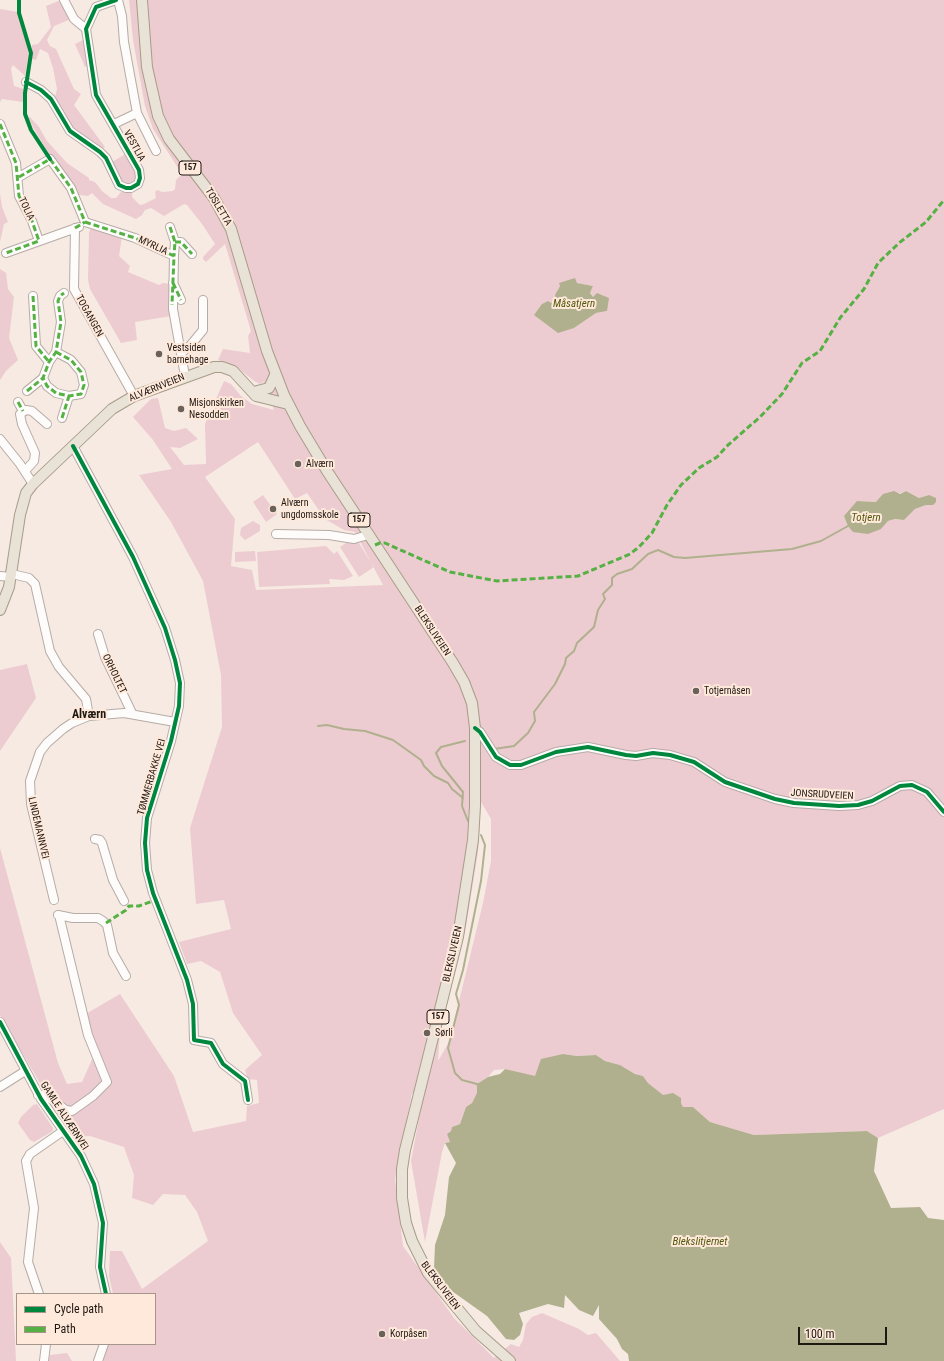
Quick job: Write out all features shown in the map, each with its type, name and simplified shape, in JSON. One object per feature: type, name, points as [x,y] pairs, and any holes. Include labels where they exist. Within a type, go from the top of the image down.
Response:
[{"type":"main road","name":"TOSLETTA","points":[[142,0],[147,67],[158,116],[176,149],[210,193],[225,216],[237,244],[275,375]]},
{"type":"main road","name":"ALVÆRNVEIEN","points":[[0,610],[7,595],[21,507],[26,493],[32,484],[112,409],[134,396],[185,376],[208,368],[222,367],[233,371],[256,396],[288,404]]},
{"type":"main road","points":[[257,391],[269,388],[275,375]]},
{"type":"main road","name":"157","points":[[275,375],[284,395]]},
{"type":"main road","name":"ALVÆRNVEIEN","points":[[246,384],[257,391],[284,395]]},
{"type":"main road","name":"BLEKSLIVEIEN","points":[[284,395],[323,464],[459,672],[472,703],[475,728],[475,820],[464,903],[452,962],[405,1150],[402,1169],[402,1198],[406,1223],[412,1241],[428,1273],[476,1331],[510,1361]]},
{"type":"street","points":[[64,0],[74,19],[86,28]]},
{"type":"street","name":"VESTLIA","points":[[26,82],[41,90],[51,99],[70,131],[100,152],[106,158],[119,185],[126,188],[131,188],[138,184],[140,175],[114,124],[104,111],[96,95],[86,28],[96,7],[117,0],[122,16],[124,42],[137,114],[156,151]]},
{"type":"street","name":"VESTLIA","points":[[114,124],[137,114]]},
{"type":"street","name":"TOLIA","points":[[0,124],[16,163],[19,177],[20,196],[32,221],[39,241]]},
{"type":"street","points":[[6,253],[75,228],[85,222],[71,188],[50,159],[19,177]]},
{"type":"street","name":"MYRLIA","points":[[85,222],[135,238],[174,256],[173,309],[185,376]]},
{"type":"street","points":[[170,227],[175,242],[174,256]]},
{"type":"street","name":"TOGANGEN","points":[[75,228],[74,289],[134,396]]},
{"type":"street","points":[[175,242],[181,242],[192,254]]},
{"type":"street","points":[[173,283],[181,300]]},
{"type":"street","points":[[27,391],[43,378],[49,362],[56,352],[61,322],[58,301],[60,296],[64,293]]},
{"type":"street","points":[[33,296],[36,346],[49,362]]},
{"type":"street","points":[[181,353],[189,347],[204,330],[203,300]]},
{"type":"street","points":[[43,378],[47,386],[52,391],[69,396],[78,395],[84,389],[82,373],[71,360],[56,352]]},
{"type":"street","points":[[62,418],[69,396]]},
{"type":"street","points":[[18,402],[23,411]]},
{"type":"street","points":[[25,471],[35,455],[33,446],[20,414],[23,411],[29,410],[37,414],[47,424]]},
{"type":"street","points":[[0,439],[25,471],[32,484]]},
{"type":"street","name":"TØMMERBAKKE VEI","points":[[74,446],[133,557],[165,628],[180,683],[175,722],[147,818],[145,843],[147,870],[153,893],[187,980],[193,1004],[194,1040],[211,1042],[223,1064],[245,1081],[248,1100]]},
{"type":"street","points":[[276,534],[329,535],[354,539],[368,534]]},
{"type":"street","points":[[0,576],[11,575],[29,578],[35,584],[50,651],[59,667],[86,699],[89,716],[132,713],[175,722]]},
{"type":"street","name":"ORHOLTET","points":[[98,634],[107,664],[132,713]]},
{"type":"street","name":"LINDEMANNVEI","points":[[54,900],[31,804],[30,780],[36,760],[47,743],[72,723],[89,716]]},
{"type":"street","name":"JONSRUDVEIEN","points":[[475,728],[480,732],[496,757],[510,765],[521,765],[556,752],[588,747],[636,756],[653,753],[670,755],[694,762],[725,782],[775,799],[794,803],[840,806],[858,805],[872,802],[900,786],[912,784],[927,792],[944,812]]},
{"type":"street","points":[[95,839],[100,840],[102,843],[113,880],[124,901]]},
{"type":"street","points":[[38,1095],[45,1095],[66,1110],[72,1111],[93,1096],[107,1082],[88,1035],[59,917],[98,918],[103,921],[107,925],[113,953],[126,976]]},
{"type":"street","name":"GAMLE ALVÆRNVEI","points":[[0,1022],[38,1095],[81,1156],[94,1184],[102,1217],[100,1266],[106,1293]]},
{"type":"street","points":[[0,1087],[22,1073]]},
{"type":"street","points":[[39,1293],[28,1262],[34,1208],[26,1161],[30,1154],[63,1131]]},
{"type":"street","points":[[44,1361],[46,1345]]},
{"type":"street","points":[[98,1361],[104,1345]]},
{"type":"shaded area","points":[[61,0],[71,19],[54,26],[47,40],[50,46],[56,49],[74,89],[81,94],[74,105],[105,147],[102,149],[73,130],[54,101],[57,89],[53,68],[48,53],[40,49],[36,60],[32,59],[32,45],[38,44],[51,27],[46,6]]},
{"type":"shaded area","points":[[129,0],[944,0],[944,1109],[878,1138],[867,1131],[754,1135],[710,1122],[693,1107],[683,1107],[681,1103],[663,1096],[648,1083],[643,1076],[635,1074],[620,1065],[605,1061],[596,1055],[577,1056],[563,1054],[535,1077],[505,1069],[494,1070],[488,1077],[477,1084],[478,1093],[472,1103],[466,1107],[460,1124],[452,1127],[451,1131],[447,1134],[450,1142],[445,1143],[442,1152],[425,1242],[411,1161],[423,1097],[412,1093],[395,1179],[403,1246],[454,1318],[494,1358],[511,1344],[519,1347],[523,1340],[526,1324],[532,1317],[542,1313],[579,1329],[588,1335],[596,1333],[620,1361],[103,1361],[108,1345],[156,1345],[156,1293],[113,1293],[109,1276],[110,1251],[122,1251],[142,1289],[208,1241],[197,1212],[185,1195],[163,1194],[153,1205],[132,1198],[134,1175],[124,1147],[90,1136],[72,1137],[54,1114],[41,1085],[0,1015],[0,848],[58,1063],[67,1084],[82,1082],[94,1055],[84,1015],[120,994],[174,1076],[193,1132],[246,1121],[247,1106],[259,1103],[257,1080],[248,1079],[245,1070],[262,1055],[233,1013],[220,972],[201,961],[187,964],[179,942],[231,929],[224,900],[196,904],[190,828],[222,727],[221,675],[203,581],[171,522],[139,475],[172,469],[153,440],[133,417],[151,399],[158,398],[165,428],[174,431],[186,428],[198,439],[180,448],[170,447],[184,465],[206,464],[205,424],[224,381],[231,384],[241,396],[252,404],[274,410],[264,382],[260,384],[238,368],[218,360],[223,349],[250,353],[248,336],[251,331],[225,244],[206,262],[203,259],[203,257],[215,244],[187,205],[184,204],[164,216],[151,208],[145,210],[142,215],[136,219],[103,204],[92,193],[88,196],[79,195],[51,158],[28,118],[30,117],[39,127],[47,141],[67,163],[89,178],[89,180],[95,182],[102,191],[111,198],[116,198],[121,192],[132,190],[132,197],[140,205],[156,198],[155,192],[157,190],[162,192],[173,191],[175,189],[176,180],[182,174],[153,129],[145,106],[133,40]],"holes":[[[575,279],[577,283],[593,286],[590,293],[593,297],[603,295],[607,311],[596,313],[574,328],[551,303],[556,299],[558,289],[561,286],[560,283]],[[258,442],[295,499],[307,493],[325,519],[344,530],[355,532],[383,585],[256,590],[252,570],[231,566],[235,519],[205,477]],[[906,491],[919,498],[929,495],[926,505],[915,509],[904,520],[895,519],[888,521],[881,529],[857,501],[876,502]],[[481,802],[491,819],[491,861],[483,903],[449,1042],[438,1061],[440,1031],[466,926],[478,852]]]},
{"type":"shaded area","points":[[0,9],[18,12],[29,52],[25,76],[13,65],[11,69],[14,86],[24,89],[23,102],[2,99],[0,102]]},
{"type":"shaded area","points":[[83,40],[84,46],[87,46],[90,65],[85,67],[75,44]]},
{"type":"shaded area","points":[[127,153],[137,174],[135,183],[122,185],[112,162]]},
{"type":"shaded area","points":[[0,194],[2,207],[8,222],[4,224],[0,242]]},
{"type":"shaded area","points":[[92,227],[122,236],[119,256],[130,266],[128,272],[159,285],[163,283],[171,284],[171,316],[135,322],[137,340],[121,343],[90,289],[88,280],[89,232]]},
{"type":"shaded area","points":[[0,269],[6,273],[8,289],[14,297],[9,338],[18,360],[6,371],[0,380]]},
{"type":"shaded area","points":[[263,495],[277,514],[266,522],[253,502]]},
{"type":"shaded area","points":[[253,521],[260,525],[260,531],[245,540],[240,535],[241,528]]},
{"type":"shaded area","points":[[355,537],[374,567],[359,577],[340,547]]},
{"type":"shaded area","points":[[326,546],[334,554],[337,551],[353,576],[344,580],[329,579],[330,584],[259,587],[257,552]]},
{"type":"shaded area","points":[[255,551],[256,561],[235,562],[235,552]]},
{"type":"shaded area","points":[[27,664],[36,698],[0,751],[0,670]]},
{"type":"shaded area","points":[[37,1104],[53,1128],[53,1131],[34,1142],[30,1140],[18,1123],[21,1117],[33,1105]]},
{"type":"shaded area","points":[[0,1242],[11,1258],[16,1361],[0,1361]]},
{"type":"shaded area","points":[[67,1353],[72,1361],[48,1361],[50,1355]]},
{"type":"water","name":"Måsatjern","points":[[575,278],[577,283],[593,286],[590,293],[593,297],[597,293],[609,298],[607,311],[596,313],[574,328],[558,333],[534,315],[542,304],[548,301],[551,303],[556,299],[555,295],[560,286],[559,283]]},
{"type":"water","name":"Totjern","points":[[894,491],[900,494],[906,491],[919,498],[929,495],[936,498],[936,502],[933,505],[926,505],[915,509],[904,520],[895,519],[888,521],[881,529],[868,534],[853,532],[848,526],[844,516],[857,501],[876,502],[883,494]]},
{"type":"water","name":"Blekslitjernet","points":[[563,1054],[577,1056],[596,1055],[605,1061],[620,1065],[635,1074],[643,1076],[648,1083],[663,1095],[673,1093],[681,1098],[683,1107],[693,1107],[710,1122],[754,1135],[867,1131],[878,1138],[874,1171],[891,1208],[920,1207],[928,1218],[944,1220],[944,1361],[629,1361],[628,1354],[622,1349],[617,1339],[599,1319],[599,1305],[593,1316],[579,1310],[565,1295],[564,1308],[548,1304],[519,1313],[523,1324],[520,1335],[514,1340],[506,1339],[487,1316],[449,1289],[434,1268],[435,1245],[445,1215],[449,1177],[456,1163],[445,1143],[450,1142],[447,1134],[451,1131],[452,1127],[460,1124],[466,1107],[472,1103],[477,1093],[477,1084],[488,1077],[500,1074],[505,1069],[535,1076],[541,1059]]},
{"type":"waterway","points":[[494,749],[514,746],[528,733],[535,721],[534,712],[555,684],[565,664],[566,658],[574,651],[577,643],[594,627],[598,610],[605,599],[603,594],[612,585],[612,578],[617,574],[632,569],[648,554],[658,550],[674,557],[685,558],[792,549],[821,541],[848,526]]},
{"type":"waterway","points":[[318,726],[327,725],[344,729],[365,731],[393,740],[421,760],[424,766],[434,776],[448,783],[452,789],[463,798]]},
{"type":"waterway","points":[[465,741],[441,747],[436,753],[442,766],[463,792],[462,806],[468,821]]},
{"type":"waterway","points":[[478,1086],[477,1084],[462,1080],[455,1073],[448,1048],[459,1005],[456,994],[463,970],[481,881],[485,845],[481,835]]},
{"type":"marked path","points":[[0,124],[16,163],[19,196],[32,221],[39,241],[6,253]]},
{"type":"marked path","points":[[19,177],[50,159],[71,188],[85,222]]},
{"type":"marked path","points":[[375,545],[385,543],[450,572],[497,581],[578,576],[630,554],[652,533],[667,505],[681,485],[699,468],[717,457],[728,445],[760,417],[782,394],[802,363],[820,351],[840,318],[864,289],[878,263],[899,243],[926,222],[944,200]]},
{"type":"marked path","points":[[85,222],[135,238],[174,256],[172,305]]},
{"type":"marked path","points":[[75,228],[85,222]]},
{"type":"marked path","points":[[170,227],[175,242],[174,256]]},
{"type":"marked path","points":[[175,242],[181,242],[192,254]]},
{"type":"marked path","points":[[173,283],[181,300]]},
{"type":"marked path","points":[[56,352],[71,360],[81,372],[84,385],[81,394],[69,396],[56,393],[47,386],[43,378],[49,362],[56,352],[61,322],[58,301],[60,296],[64,293]]},
{"type":"marked path","points":[[33,296],[36,346],[49,362]]},
{"type":"marked path","points":[[27,391],[43,378]]},
{"type":"marked path","points":[[62,418],[69,396]]},
{"type":"marked path","points":[[18,402],[23,411]]},
{"type":"marked path","points":[[106,923],[126,910],[129,906],[139,906],[153,901]]},
{"type":"cycle path","points":[[19,0],[19,13],[31,53],[25,93],[25,114],[31,130],[50,159]]},
{"type":"cycle path","points":[[26,82],[41,90],[51,99],[70,131],[100,152],[106,158],[119,185],[126,188],[131,188],[138,184],[140,178],[139,170],[96,95],[86,29],[96,7],[116,0]]},
{"type":"cycle path","points":[[73,446],[133,557],[165,628],[175,660],[180,683],[179,706],[171,741],[147,818],[145,843],[147,870],[153,893],[187,980],[193,1004],[194,1040],[211,1043],[223,1064],[245,1081],[248,1100]]},
{"type":"cycle path","points":[[475,728],[480,732],[496,757],[510,765],[521,765],[556,752],[588,747],[636,756],[653,753],[670,755],[694,762],[725,782],[775,799],[794,803],[839,806],[858,805],[872,801],[900,786],[912,785],[927,792],[944,812]]},
{"type":"cycle path","points":[[0,1022],[41,1099],[81,1156],[94,1184],[103,1223],[100,1267],[106,1293]]},
{"type":"place","name":"Vestsiden barnehage","points":[[159,354]]},
{"type":"place","name":"Misjonskirken Nesodden","points":[[181,409]]},
{"type":"place","name":"Alværn","points":[[298,464]]},
{"type":"place","name":"Alværn ungdomsskole","points":[[273,509]]},
{"type":"place","name":"Totjernåsen","points":[[696,691]]},
{"type":"place","name":"Sørli","points":[[427,1033]]},
{"type":"place","name":"Korpåsen","points":[[382,1334]]},
{"type":"district","name":"Alværn","points":[[89,715]]}]
